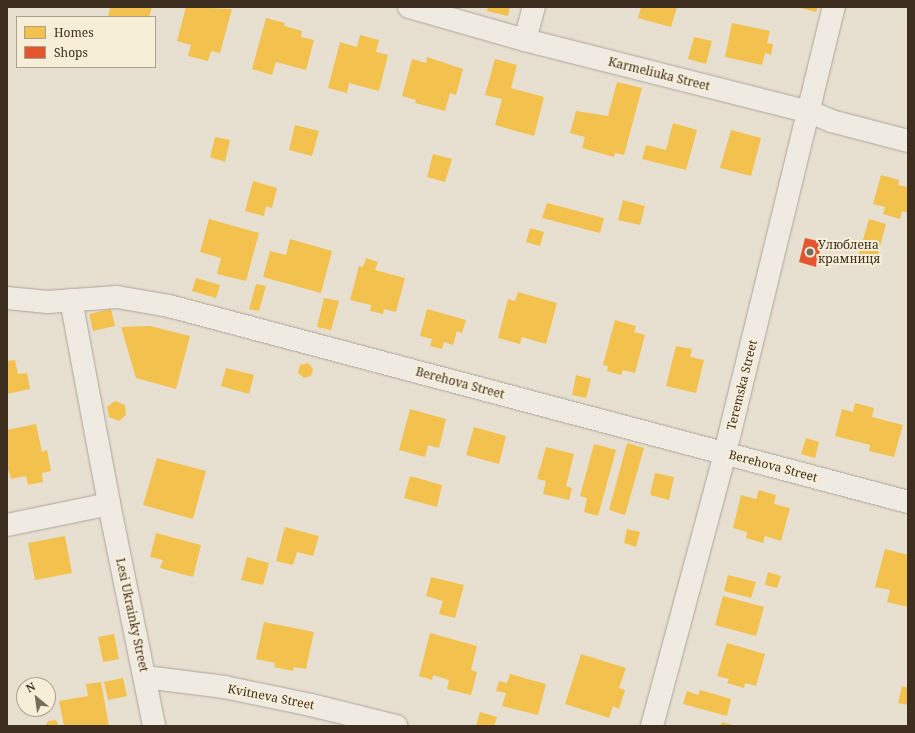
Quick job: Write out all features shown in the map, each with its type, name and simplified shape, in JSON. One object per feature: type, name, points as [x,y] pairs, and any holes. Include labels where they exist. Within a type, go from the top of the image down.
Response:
[{"type":"street","name":"Karmeliuka Street","points":[[409,7],[525,40],[810,112],[831,121],[908,141]]},
{"type":"street","points":[[525,40],[534,7]]},
{"type":"street","name":"Teremska Street","points":[[652,726],[725,453],[810,112],[834,7]]},
{"type":"street","name":"Berehova Street","points":[[7,298],[48,302],[117,297],[169,306],[908,502]]},
{"type":"street","name":"Lesi Ukrainky Street","points":[[72,300],[108,504],[154,726]]},
{"type":"street","points":[[7,525],[108,504]]},
{"type":"street","name":"Kvitneva Street","points":[[145,677],[224,687],[311,705],[396,726]]},
{"type":"building: Homes","points":[[107,7],[152,7],[149,16],[108,16],[110,8]]},
{"type":"building: Homes","points":[[186,7],[232,9],[220,53],[211,51],[208,61],[188,56],[191,45],[177,41]]},
{"type":"building: Homes","points":[[488,7],[510,7],[508,16],[487,11]]},
{"type":"building: Homes","points":[[641,7],[677,7],[671,27],[638,18]]},
{"type":"building: Homes","points":[[797,7],[818,7],[816,12]]},
{"type":"building: Homes","points":[[266,18],[285,23],[284,26],[302,31],[301,37],[314,40],[306,70],[276,62],[272,75],[252,69]]},
{"type":"building: Homes","points":[[732,23],[770,31],[767,43],[773,44],[771,55],[765,53],[762,65],[725,57]]},
{"type":"building: Homes","points":[[360,35],[379,40],[376,52],[388,55],[379,91],[349,83],[347,93],[328,88],[340,42],[357,47]]},
{"type":"building: Homes","points":[[694,37],[712,41],[706,64],[688,59]]},
{"type":"building: Homes","points":[[427,57],[463,69],[456,95],[450,93],[445,111],[415,103],[416,100],[402,96],[412,59],[426,63]]},
{"type":"building: Homes","points":[[495,59],[517,65],[511,88],[544,97],[534,136],[495,125],[502,99],[485,95]]},
{"type":"building: Homes","points":[[617,82],[642,88],[624,155],[615,153],[614,157],[582,148],[585,137],[570,133],[576,111],[608,116]]},
{"type":"building: Homes","points":[[673,123],[697,130],[686,170],[642,159],[646,145],[666,150]]},
{"type":"building: Homes","points":[[295,125],[319,131],[312,156],[289,150]]},
{"type":"building: Homes","points":[[731,130],[761,138],[751,176],[720,168]]},
{"type":"building: Homes","points":[[215,137],[230,140],[225,162],[210,157]]},
{"type":"building: Homes","points":[[433,154],[452,159],[445,182],[427,177]]},
{"type":"building: Homes","points":[[881,175],[899,180],[898,185],[908,187],[908,213],[902,211],[900,219],[883,214],[885,207],[873,204]]},
{"type":"building: Homes","points":[[253,181],[277,188],[272,208],[266,206],[264,216],[245,211]]},
{"type":"building: Homes","points":[[623,200],[645,206],[640,225],[618,220]]},
{"type":"building: Homes","points":[[547,203],[604,218],[600,233],[542,218]]},
{"type":"building: Homes","points":[[209,219],[259,233],[246,281],[217,274],[221,258],[200,252]]},
{"type":"building: Homes","points":[[869,219],[886,224],[875,265],[857,260]]},
{"type":"building: Homes","points":[[530,228],[544,232],[540,246],[526,242]]},
{"type":"building: Homes","points":[[290,239],[332,251],[321,293],[263,277],[270,251],[286,255]]},
{"type":"building: Homes","points":[[366,258],[378,262],[375,270],[405,278],[396,312],[384,309],[383,314],[370,311],[371,305],[350,300],[359,266],[363,267]]},
{"type":"building: Homes","points":[[196,278],[220,285],[216,298],[192,291]]},
{"type":"building: Homes","points":[[256,284],[266,286],[259,311],[249,309]]},
{"type":"building: Homes","points":[[518,292],[557,303],[546,344],[522,337],[520,344],[498,338],[508,299],[515,301]]},
{"type":"building: Homes","points":[[324,298],[339,301],[331,330],[317,327]]},
{"type":"building: Homes","points":[[111,309],[115,326],[93,331],[89,314]]},
{"type":"building: Homes","points":[[427,309],[466,320],[462,333],[457,331],[453,345],[444,342],[442,349],[430,346],[432,339],[420,336]]},
{"type":"building: Homes","points":[[615,320],[636,326],[634,332],[645,335],[635,373],[623,370],[621,375],[607,371],[608,366],[603,365]]},
{"type":"building: Homes","points":[[150,326],[190,336],[176,389],[136,378],[121,327]]},
{"type":"building: Homes","points":[[676,346],[692,349],[690,357],[704,360],[696,393],[666,386]]},
{"type":"building: Homes","points":[[15,360],[18,374],[27,373],[30,389],[7,394],[7,361]]},
{"type":"building: Homes","points":[[308,363],[313,369],[311,376],[304,378],[298,373],[300,365]]},
{"type":"building: Homes","points":[[226,368],[254,375],[249,394],[221,386]]},
{"type":"building: Homes","points":[[576,375],[591,379],[586,398],[572,395]]},
{"type":"building: Homes","points":[[115,401],[125,405],[126,415],[119,421],[109,417],[107,407]]},
{"type":"building: Homes","points":[[855,403],[874,408],[872,417],[903,425],[894,457],[869,451],[870,445],[835,436],[842,409],[853,412]]},
{"type":"building: Homes","points":[[410,409],[446,419],[439,448],[428,445],[425,457],[399,450]]},
{"type":"building: Homes","points":[[36,424],[42,452],[47,450],[51,471],[42,473],[43,482],[28,485],[26,476],[11,479],[7,466],[7,430]]},
{"type":"building: Homes","points":[[474,427],[506,436],[499,464],[466,455]]},
{"type":"building: Homes","points":[[806,438],[819,442],[815,458],[801,454]]},
{"type":"building: Homes","points":[[627,443],[644,448],[625,515],[609,510]]},
{"type":"building: Homes","points":[[594,444],[616,450],[598,516],[584,512],[587,498],[580,496]]},
{"type":"building: Homes","points":[[546,447],[574,454],[566,486],[572,488],[569,500],[543,494],[546,481],[537,479]]},
{"type":"building: Homes","points":[[157,458],[206,471],[193,519],[143,505]]},
{"type":"building: Homes","points":[[655,473],[674,477],[669,500],[650,495]]},
{"type":"building: Homes","points":[[410,476],[442,485],[437,507],[404,498]]},
{"type":"building: Homes","points":[[759,490],[776,495],[774,504],[790,508],[781,541],[765,536],[763,543],[746,538],[747,532],[733,528],[741,495],[756,499]]},
{"type":"building: Homes","points":[[285,527],[319,536],[313,556],[297,552],[293,565],[276,561]]},
{"type":"building: Homes","points":[[627,529],[640,532],[636,547],[624,543]]},
{"type":"building: Homes","points":[[156,533],[201,545],[193,577],[160,568],[163,560],[150,557]]},
{"type":"building: Homes","points":[[65,536],[72,573],[35,580],[28,543]]},
{"type":"building: Homes","points":[[885,549],[908,555],[908,607],[887,602],[890,590],[875,587]]},
{"type":"building: Homes","points":[[247,557],[269,563],[263,585],[241,580]]},
{"type":"building: Homes","points":[[768,572],[781,576],[777,588],[765,585]]},
{"type":"building: Homes","points":[[728,575],[756,582],[751,598],[724,591]]},
{"type":"building: Homes","points":[[431,577],[464,585],[455,618],[439,614],[443,601],[426,596]]},
{"type":"building: Homes","points":[[723,596],[764,607],[756,636],[715,625]]},
{"type":"building: Homes","points":[[264,622],[314,632],[306,669],[294,667],[293,671],[274,667],[275,663],[256,659]]},
{"type":"building: Homes","points":[[430,633],[477,646],[471,670],[477,672],[471,695],[447,689],[449,680],[433,675],[432,680],[419,676]]},
{"type":"building: Homes","points":[[114,634],[119,659],[103,662],[98,637]]},
{"type":"building: Homes","points":[[727,643],[765,654],[756,686],[745,683],[744,688],[727,683],[729,679],[717,676]]},
{"type":"building: Homes","points":[[581,654],[626,668],[619,688],[625,690],[619,709],[613,706],[609,718],[565,704]]},
{"type":"building: Homes","points":[[510,674],[546,684],[538,715],[502,706],[506,693],[496,691],[499,681],[507,683]]},
{"type":"building: Homes","points":[[123,678],[127,696],[108,700],[104,682]]},
{"type":"building: Homes","points":[[101,682],[109,726],[64,726],[59,701],[88,696],[86,684]]},
{"type":"building: Homes","points":[[902,686],[908,688],[908,705],[898,703]]},
{"type":"building: Homes","points":[[700,690],[731,699],[727,716],[683,704],[687,691],[698,695]]},
{"type":"building: Homes","points":[[480,712],[497,717],[494,726],[476,726]]},
{"type":"building: Homes","points":[[56,720],[59,726],[45,726],[48,721]]},
{"type":"building: Homes","points":[[722,722],[736,726],[721,726]]},
{"type":"building: Shops","name":"Улюблена крамниця","points":[[805,238],[822,242],[816,267],[799,262]]},
{"type":"place","name":"Улюблена крамниця","points":[[810,252]]}]
